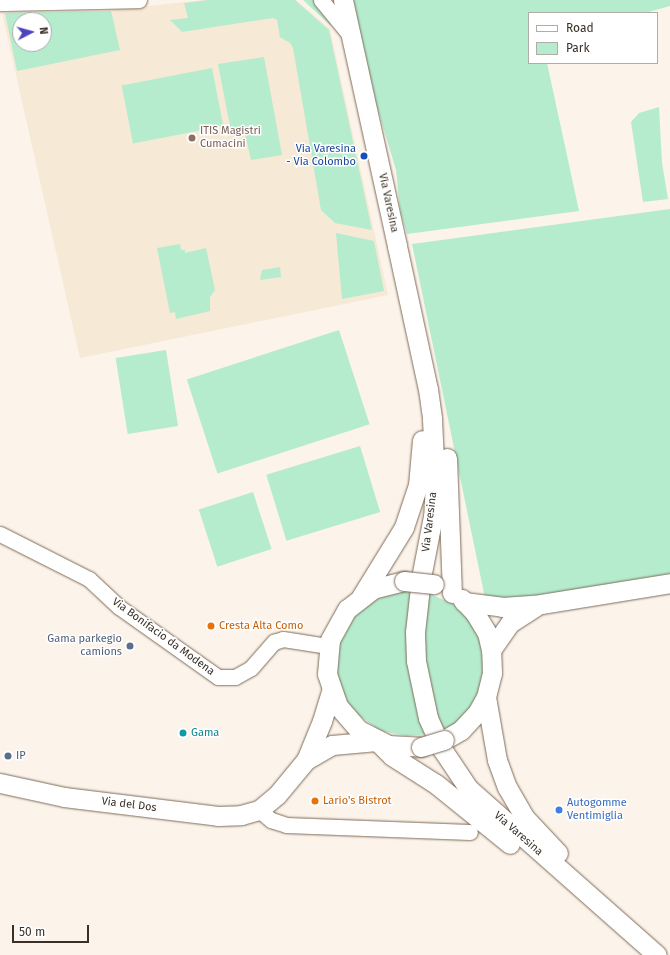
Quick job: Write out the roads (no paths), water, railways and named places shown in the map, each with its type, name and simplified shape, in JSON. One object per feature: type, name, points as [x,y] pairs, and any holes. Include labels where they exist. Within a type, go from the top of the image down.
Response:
[{"type":"main road","name":"Via Varesina","points":[[343,0],[398,246],[428,389],[433,441],[433,516],[419,590],[415,632],[416,661],[428,718],[442,749],[468,788],[657,955]]},
{"type":"main road","points":[[398,246],[402,310],[421,418],[421,464],[418,485],[404,526],[361,597],[339,620],[328,646],[326,668],[331,691],[349,722],[377,741],[392,756],[436,784],[642,955]]},
{"type":"main road","points":[[377,741],[400,747],[421,747],[444,740],[472,720],[486,697],[492,673],[491,650],[480,620],[458,597],[441,403],[416,297],[398,246]]},
{"type":"main road","points":[[361,597],[382,585],[404,581],[434,584],[458,597],[502,607],[541,604],[670,583]]},
{"type":"main road","points":[[491,650],[510,623],[541,604]]},
{"type":"main road","name":"Via del Dos","points":[[0,783],[64,797],[218,816],[241,815],[258,810],[277,795],[306,760],[322,721],[331,691]]},
{"type":"main road","points":[[486,697],[497,760],[507,788],[525,818],[544,840],[670,955]]},
{"type":"main road","name":"Via del Dos","points":[[306,760],[332,745],[377,741]]},
{"type":"street","points":[[0,3],[139,0]]},
{"type":"street","points":[[321,0],[351,36]]},
{"type":"street","name":"Via Bonifacio da Modena","points":[[0,534],[89,579],[119,608],[218,677],[235,676],[251,668],[274,642],[291,640],[328,646]]},
{"type":"street","points":[[258,810],[271,820],[286,825],[470,832]]},
{"type":"place","name":"ITIS Magistri Cumacini","points":[[192,138]]},
{"type":"place","name":"Via Varesina - Via Colombo","points":[[364,156]]},
{"type":"place","name":"Cresta Alta Como","points":[[211,626]]},
{"type":"place","name":"Gama parkegio camions","points":[[130,646]]},
{"type":"place","name":"Gama","points":[[183,733]]},
{"type":"place","name":"IP","points":[[8,756]]},
{"type":"place","name":"Lario's Bistrot","points":[[315,801]]},
{"type":"place","name":"Autogomme Ventimiglia","points":[[559,810]]}]
